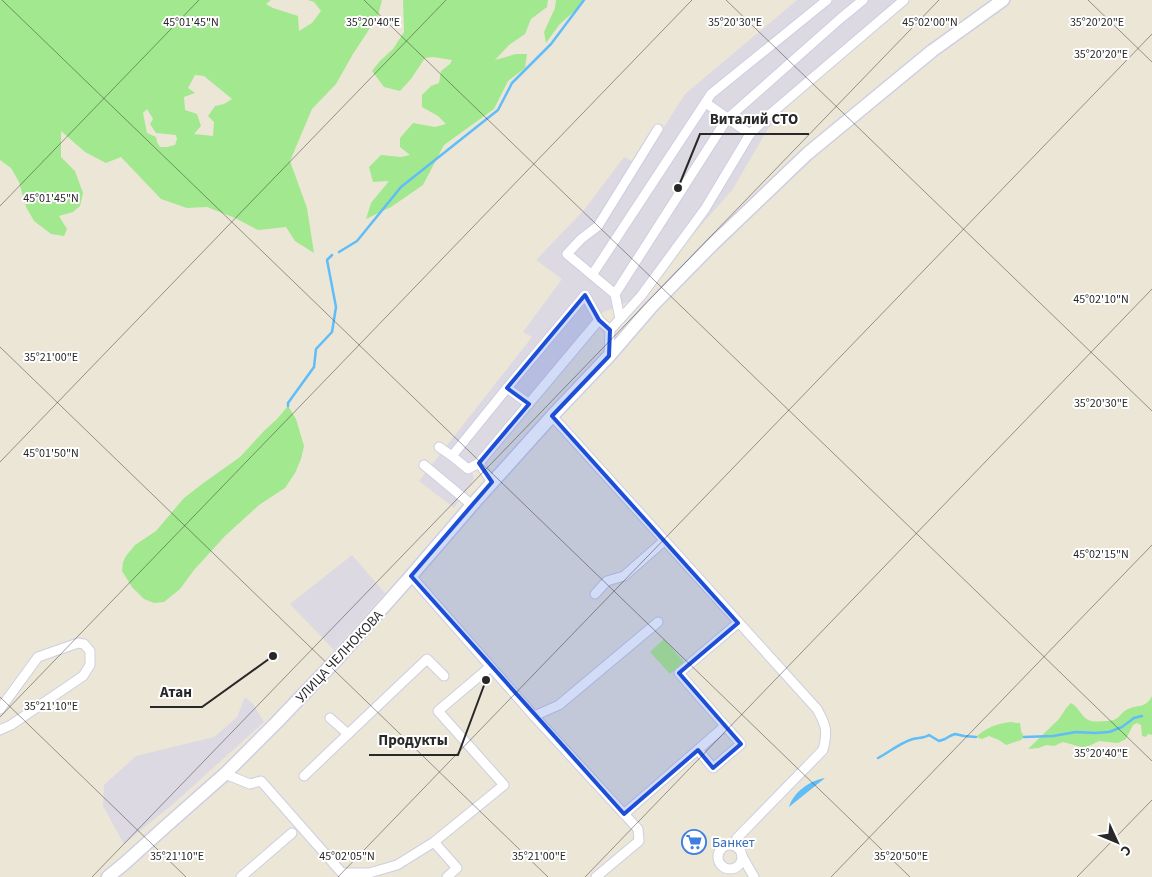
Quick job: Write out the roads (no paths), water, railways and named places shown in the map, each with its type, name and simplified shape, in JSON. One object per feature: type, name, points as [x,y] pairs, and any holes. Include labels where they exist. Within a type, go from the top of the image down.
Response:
[{"type":"main road","name":"УЛИЦА ЧЕЛНОКОВА","points":[[108,877],[225,774],[337,659],[492,482],[609,356],[652,306],[712,245],[807,154],[932,51],[1003,0]]},
{"type":"street","points":[[592,275],[711,94],[827,0]]},
{"type":"street","points":[[615,294],[727,119],[863,0]]},
{"type":"street","points":[[609,356],[610,330],[641,296],[704,209],[750,134],[768,116],[904,0]]},
{"type":"street","points":[[706,103],[750,134]]},
{"type":"street","points":[[620,319],[615,294],[567,254],[581,239],[598,226],[658,129]]},
{"type":"street","points":[[452,456],[585,295],[599,320],[610,330]]},
{"type":"street","points":[[439,447],[468,469],[479,463],[599,320]]},
{"type":"street","points":[[507,388],[529,404]]},
{"type":"street","points":[[552,416],[817,708],[824,722],[826,737],[823,750],[737,838],[735,843],[754,877]]},
{"type":"street","points":[[479,463],[492,482]]},
{"type":"street","points":[[424,465],[472,505]]},
{"type":"street","points":[[596,594],[607,581],[624,576],[664,541]]},
{"type":"street","points":[[411,576],[490,667],[638,829],[639,841],[596,877]]},
{"type":"street","points":[[534,716],[559,704],[658,622]]},
{"type":"street","points":[[698,750],[713,768],[741,744],[680,674],[738,623]]},
{"type":"street","points":[[0,709],[38,657],[78,643],[84,644],[90,651],[90,665],[83,676],[11,725],[0,730]]},
{"type":"street","points":[[304,776],[427,659],[444,676]]},
{"type":"street","points":[[225,774],[250,784],[261,781],[344,875],[369,873],[397,865],[434,842],[504,785],[438,711],[490,667]]},
{"type":"street","points":[[330,718],[348,734]]},
{"type":"street","points":[[624,814],[725,726]]},
{"type":"street","points":[[233,877],[235,875],[239,877],[292,833]]},
{"type":"street","points":[[434,842],[457,868],[447,877]]},
{"type":"water","points":[[825,778],[789,807],[798,792],[814,781]]},
{"type":"waterway","points":[[339,252],[357,241],[401,187],[498,110],[512,83],[551,44],[584,0]]},
{"type":"waterway","points":[[288,406],[288,403],[314,367],[316,349],[332,332],[336,307],[327,260],[332,255]]},
{"type":"waterway","points":[[1024,737],[1053,736],[1076,732],[1109,732],[1122,727],[1134,718],[1142,716]]},
{"type":"waterway","points":[[878,758],[906,742],[929,735],[939,741],[955,734],[976,737]]},
{"type":"place","name":"Виталий СТО","points":[[678,188]]},
{"type":"place","name":"Атан","points":[[273,656]]},
{"type":"place","name":"Продукты","points":[[486,680]]},
{"type":"place","name":"Банкет","points":[[694,842]]}]
